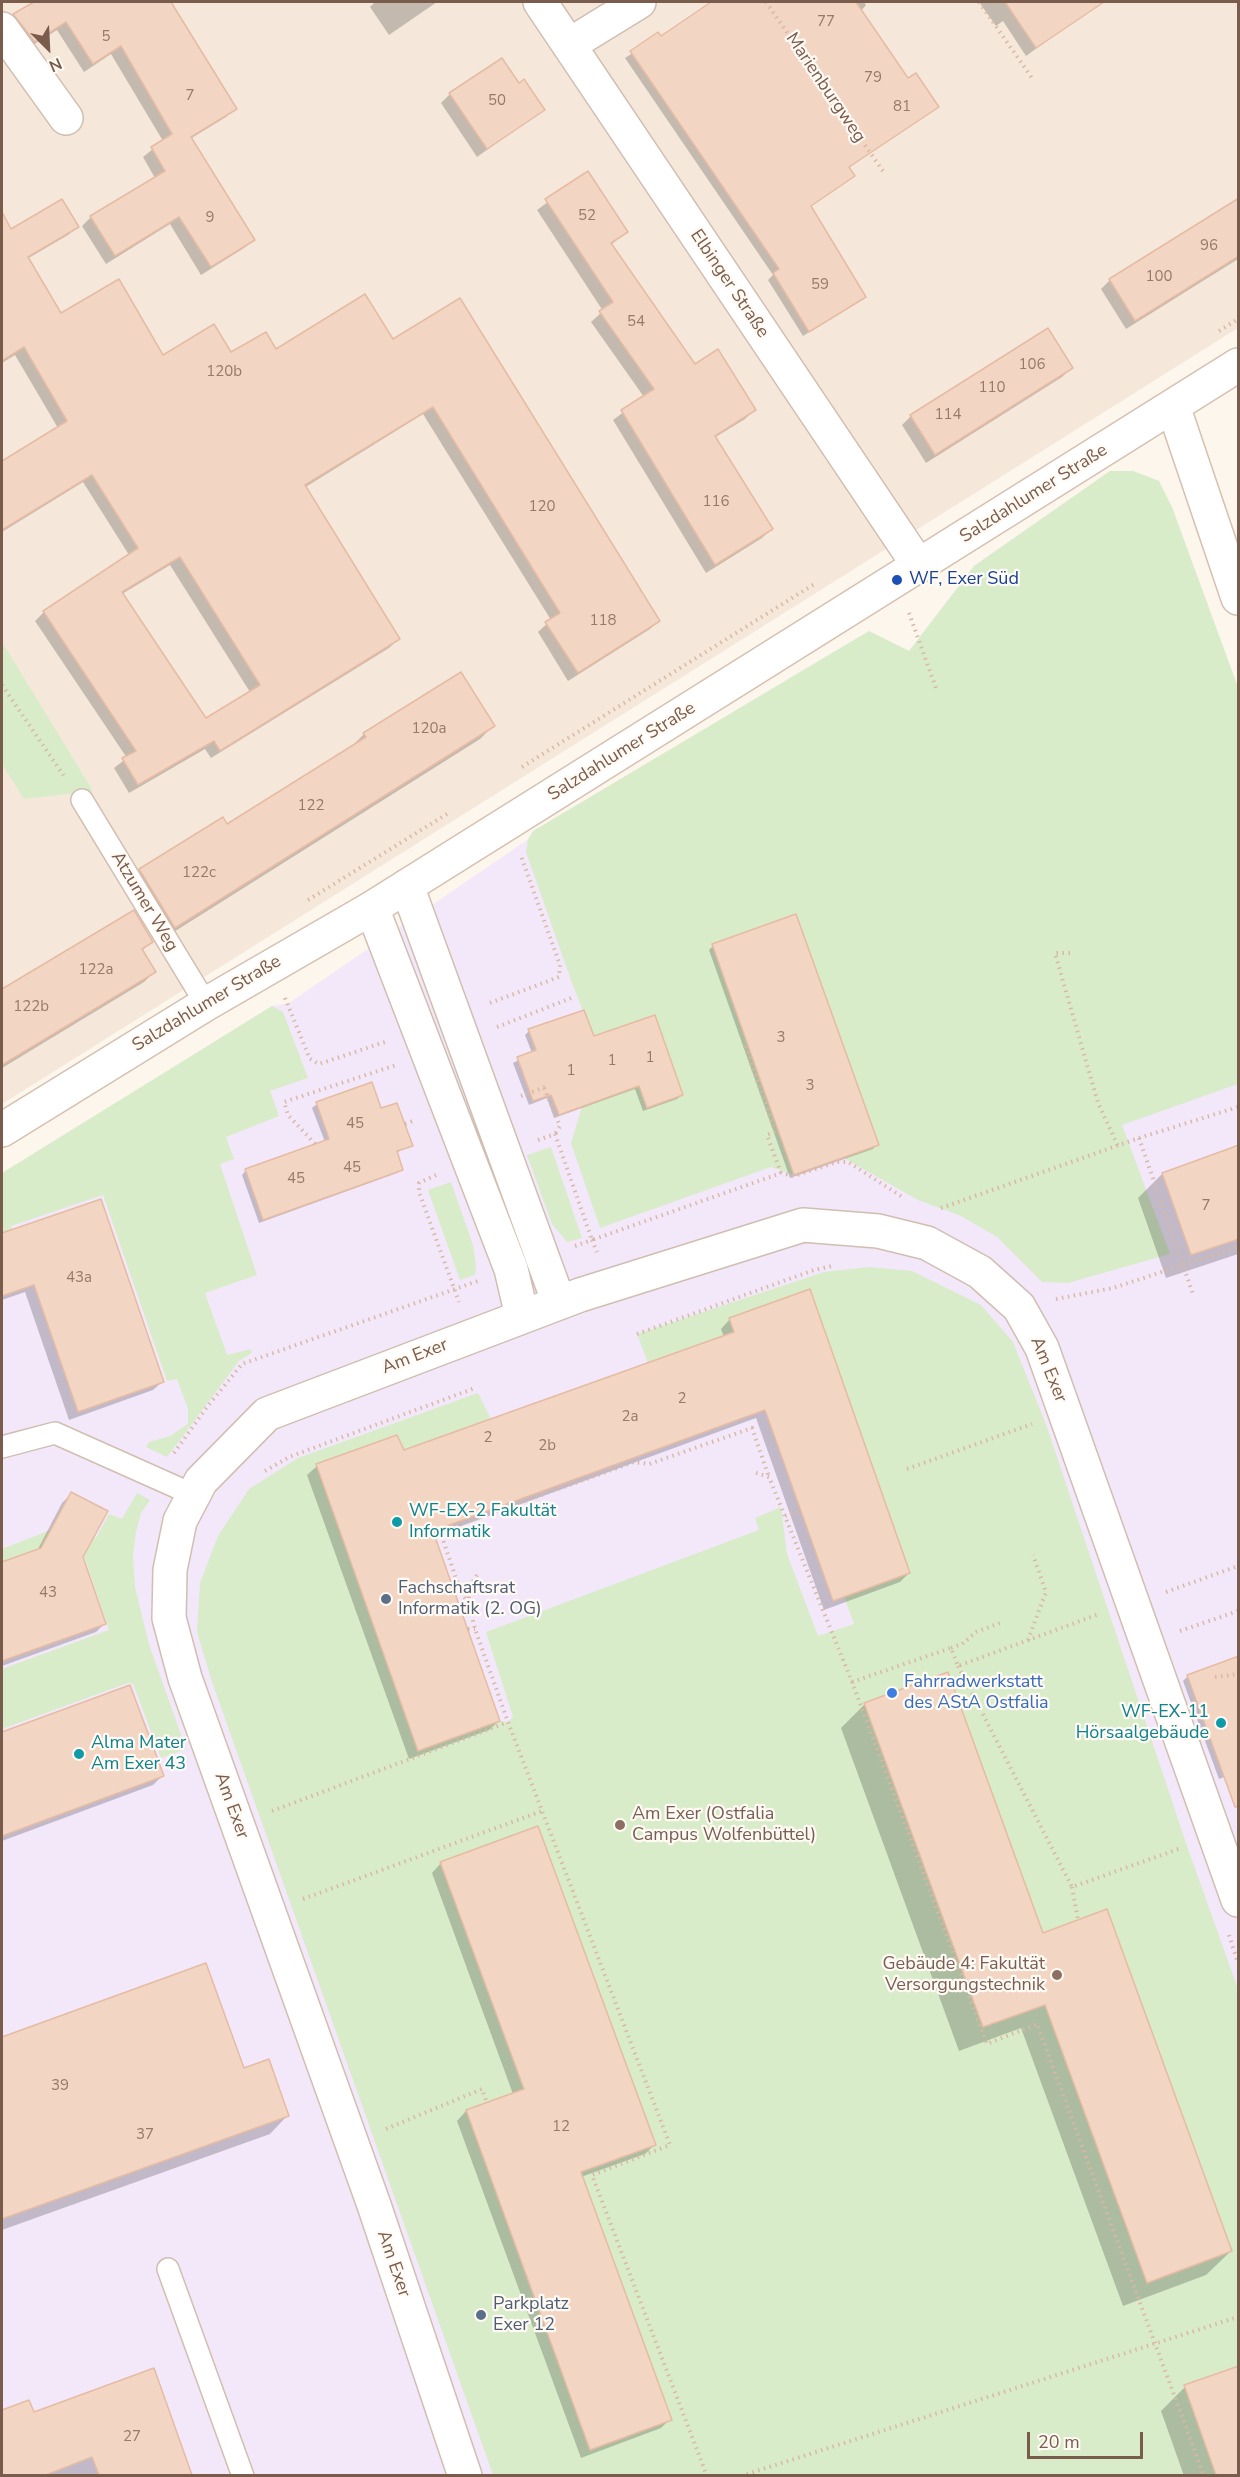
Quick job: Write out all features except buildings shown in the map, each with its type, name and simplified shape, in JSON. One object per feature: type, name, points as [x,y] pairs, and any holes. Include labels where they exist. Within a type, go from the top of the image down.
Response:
[{"type":"street","name":"Elbinger Straße","points":[[540,2],[908,573]]},
{"type":"street","points":[[569,45],[639,2]]},
{"type":"street","points":[[2,28],[66,118]]},
{"type":"street","name":"Salzdahlumer Straße","points":[[2,1130],[206,1004],[372,908],[1239,365]]},
{"type":"street","points":[[1173,406],[1239,598]]},
{"type":"street","points":[[407,886],[559,1303]]},
{"type":"street","points":[[372,908],[511,1269],[522,1316]]},
{"type":"street","name":"Am Exer","points":[[465,2475],[352,2143],[185,1678],[169,1618],[170,1570],[180,1521],[194,1495],[212,1470],[267,1414],[608,1285],[803,1226],[878,1231],[927,1243],[980,1272],[1019,1307],[1042,1348],[1146,1600],[1215,1836],[1239,1900]]},
{"type":"lane","name":"Atzumer Weg","points":[[82,800],[206,1004]]},
{"type":"lane","points":[[2,1447],[55,1433],[194,1495]]},
{"type":"lane","points":[[168,2269],[243,2475]]},
{"type":"path","name":"Marienburgweg","points":[[766,2],[885,174]]},
{"type":"path","points":[[979,2],[1032,78]]},
{"type":"path","points":[[1209,337],[1239,319]]},
{"type":"path","points":[[908,573],[937,691]]},
{"type":"path","points":[[517,770],[826,577]]},
{"type":"path","points":[[2,685],[82,800]]},
{"type":"path","points":[[298,905],[450,812]]},
{"type":"path","points":[[480,1007],[559,977],[560,965],[521,858],[522,848]]},
{"type":"path","points":[[1070,954],[1055,953],[1098,1103],[1118,1146]]},
{"type":"path","points":[[278,991],[289,1003],[310,1059],[319,1064],[393,1039]]},
{"type":"path","points":[[488,1030],[574,997]]},
{"type":"path","points":[[555,1134],[592,1240],[781,1173],[767,1135],[777,1131],[744,1044],[747,1042]]},
{"type":"path","points":[[315,1144],[288,1115],[284,1102],[402,1063]]},
{"type":"path","points":[[524,1095],[546,1087],[560,1126],[555,1134],[530,1142]]},
{"type":"path","points":[[927,1243],[940,1209],[1139,1138],[1239,1107]]},
{"type":"path","points":[[1139,1138],[1192,1294]]},
{"type":"path","points":[[440,1171],[433,1178],[419,1183],[418,1192],[471,1336]]},
{"type":"path","points":[[1046,1300],[1113,1288],[1239,1247]]},
{"type":"path","points":[[638,1334],[814,1270],[836,1266]]},
{"type":"path","points":[[157,1478],[207,1407],[242,1364],[454,1289]]},
{"type":"path","points":[[259,1474],[289,1457],[475,1388]]},
{"type":"path","points":[[908,1468],[1036,1422]]},
{"type":"path","points":[[469,1603],[461,1593],[440,1531],[634,1462],[649,1464],[752,1428],[769,1477],[878,1747],[987,2044],[1037,2024],[1204,2475]]},
{"type":"path","points":[[756,1473],[769,1477]]},
{"type":"path","points":[[785,1516],[801,1510]]},
{"type":"path","points":[[1028,1640],[1046,1592],[1033,1555]]},
{"type":"path","points":[[958,1666],[1239,1566]]},
{"type":"path","points":[[477,1575],[469,1587],[469,1603],[475,1629],[508,1722],[670,2145],[592,2175],[707,2475]]},
{"type":"path","points":[[1171,1634],[1239,1611]]},
{"type":"path","points":[[852,1683],[962,1644],[976,1632],[1000,1623]]},
{"type":"path","points":[[468,1629],[475,1629]]},
{"type":"path","points":[[951,1648],[958,1666],[1072,1887],[1078,1920]]},
{"type":"path","points":[[1215,1677],[1239,1674]]},
{"type":"path","points":[[265,1813],[508,1722]]},
{"type":"path","points":[[268,1912],[542,1811]]},
{"type":"path","points":[[1072,1887],[1215,1836]]},
{"type":"path","points":[[1227,1930],[1239,1963]]},
{"type":"path","points":[[963,1983],[964,1976]]},
{"type":"path","points":[[352,2143],[482,2089],[487,2103]]},
{"type":"path","points":[[741,2475],[1239,2317]]},
{"type":"shaded area","points":[[2,2],[1238,2],[1238,328],[2,1104]]},
{"type":"shaded area","name":"Am Exer (Ostfalia Campus Wolfenbüttel)","points":[[1110,471],[1133,471],[1159,481],[1238,698],[1238,2475],[2,2476],[2,1175],[272,1006],[289,1003],[578,805],[869,631],[909,651],[974,566]]},
{"type":"green space","points":[[1110,471],[1133,471],[1159,481],[1172,507],[1238,687],[1238,1084],[1122,1125],[1170,1254],[1068,1283],[1042,1282],[997,1237],[961,1216],[918,1200],[842,1157],[794,1175],[771,1167],[600,1228],[571,1143],[582,1107],[614,1095],[612,1087],[633,1068],[647,1108],[683,1095],[655,1015],[619,1027],[626,1049],[597,1046],[572,983],[526,852],[528,839],[533,831],[869,631],[909,651],[974,566]]},
{"type":"green space","points":[[2,642],[93,791],[24,799],[2,764]]},
{"type":"green space","points":[[272,1006],[283,1012],[308,1078],[270,1091],[279,1116],[226,1137],[234,1159],[220,1164],[257,1275],[205,1293],[227,1355],[251,1349],[252,1353],[239,1361],[167,1457],[146,1447],[149,1442],[170,1436],[188,1424],[188,1409],[177,1379],[167,1381],[103,1195],[11,1226],[26,1275],[3,1282],[2,1173]]},
{"type":"green space","points":[[551,1147],[582,1238],[567,1242],[552,1224],[527,1155]]},
{"type":"green space","points":[[451,1182],[473,1245],[476,1265],[475,1275],[460,1280],[428,1190]]},
{"type":"green space","points":[[869,1267],[912,1271],[981,1305],[1013,1342],[1047,1427],[1187,1846],[1238,1989],[1238,2475],[493,2475],[212,1682],[197,1632],[200,1583],[218,1536],[249,1489],[298,1458],[478,1393],[491,1419],[404,1450],[397,1435],[316,1464],[418,1751],[500,1721],[508,1722],[513,1717],[486,1632],[759,1530],[755,1518],[781,1507],[787,1554],[818,1636],[854,1624],[844,1597],[910,1573],[810,1290],[734,1333],[648,1363],[637,1334],[824,1272]]},
{"type":"green space","points":[[137,1493],[150,1500],[141,1513],[136,1532],[133,1556],[135,1587],[149,1644],[186,1749],[161,1758],[133,1684],[128,1683],[2,1729],[2,1669],[109,1630],[79,1541],[75,1540],[2,1566],[2,1549],[58,1527],[56,1521],[96,1538],[109,1514],[122,1519]]},
{"type":"place","name":"WF, Exer Süd","points":[[897,580]]},
{"type":"place","name":"WF-EX-2 Fakultät Informatik","points":[[397,1522]]},
{"type":"place","name":"Fachschaftsrat Informatik (2. OG)","points":[[386,1599]]},
{"type":"place","name":"Fahrradwerkstatt des AStA Ostfalia","points":[[892,1693]]},
{"type":"place","name":"WF-EX-11 Hörsaalgebäude","points":[[1221,1723]]},
{"type":"place","name":"Alma Mater Am Exer 43","points":[[79,1754]]},
{"type":"place","name":"Am Exer (Ostfalia Campus Wolfenbüttel)","points":[[620,1825]]},
{"type":"place","name":"Gebäude 4: Fakultät Versorgungstechnik","points":[[1057,1975]]},
{"type":"place","name":"Parkplatz Exer 12","points":[[481,2315]]}]
